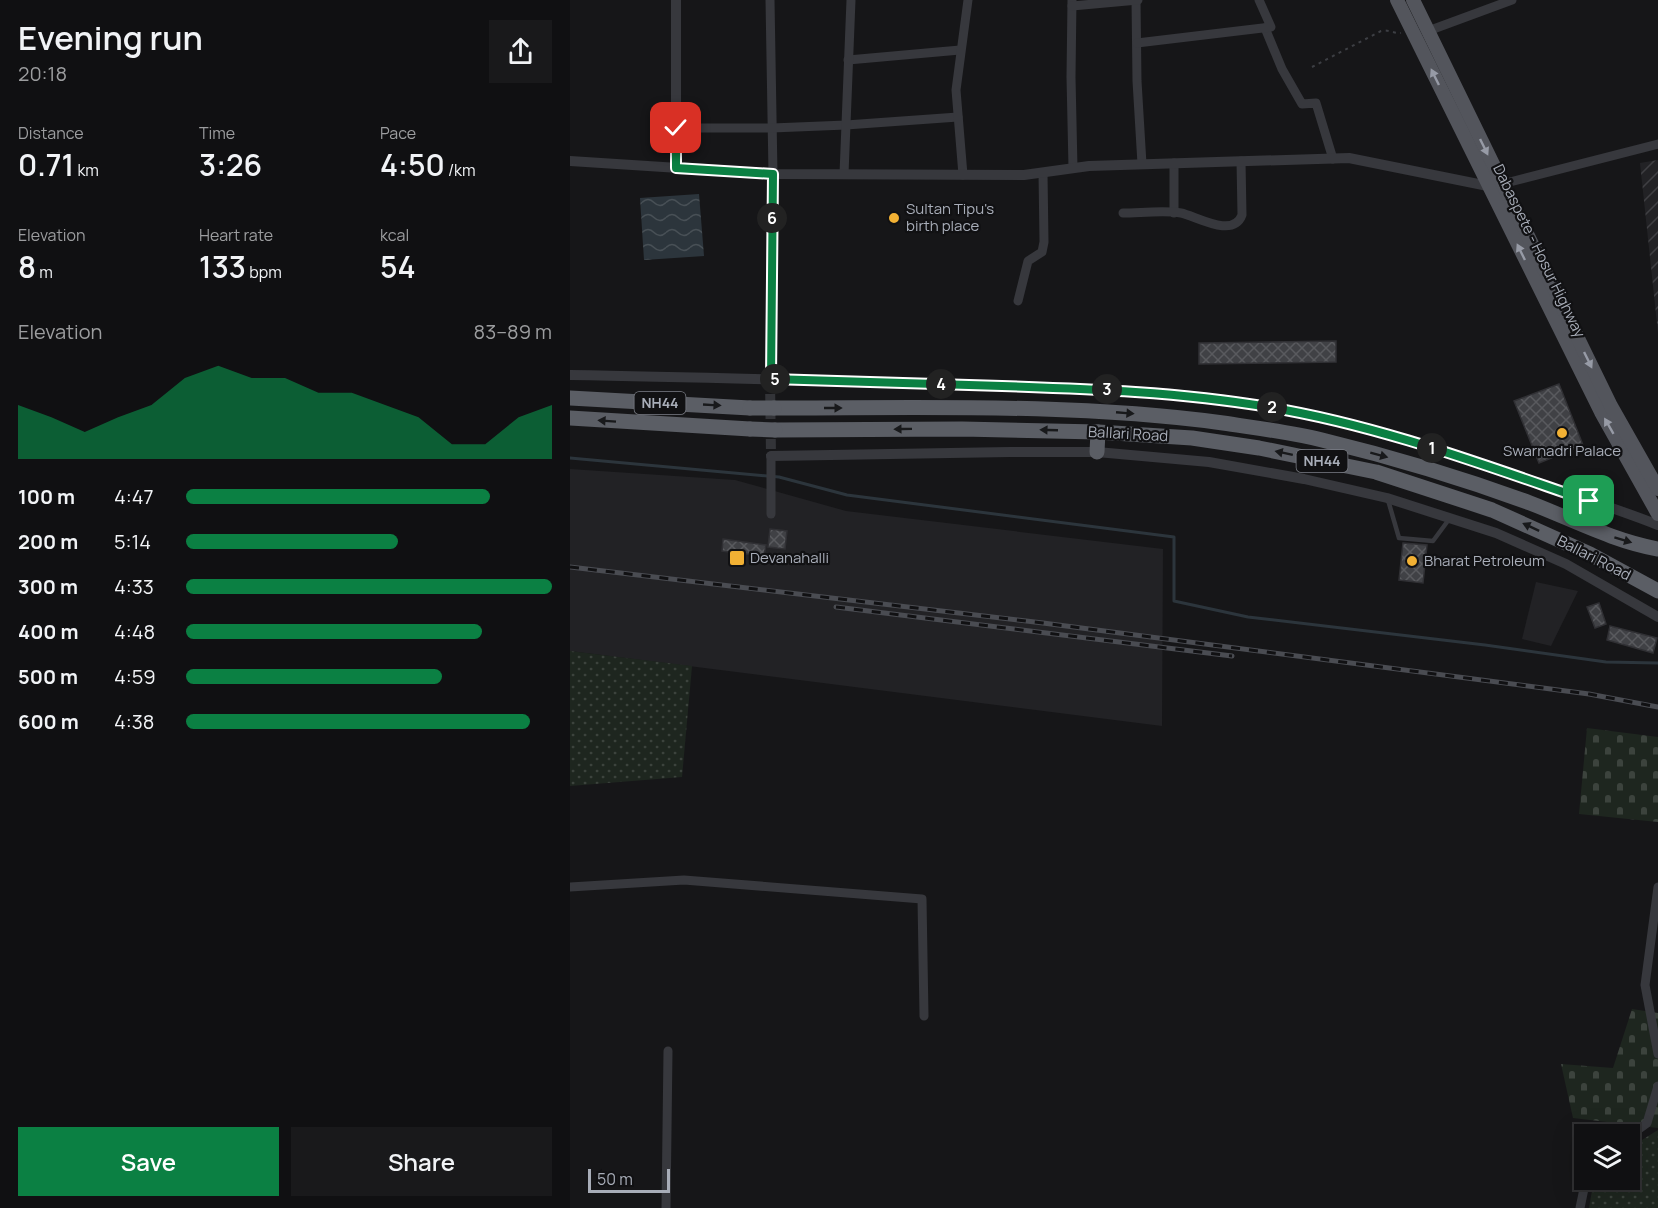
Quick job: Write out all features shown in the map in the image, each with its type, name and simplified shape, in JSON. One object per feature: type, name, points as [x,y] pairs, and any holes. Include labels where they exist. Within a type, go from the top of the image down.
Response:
[{"type":"highway","name":"Ballari Road","points":[[570,398],[750,408],[1098,411],[1191,419],[1266,429],[1319,439],[1466,480],[1608,535],[1658,549]]},
{"type":"highway","name":"Ballari Road","points":[[570,418],[803,431],[962,429],[1098,432],[1192,438],[1259,447],[1376,472],[1492,510],[1590,554],[1658,591]]},
{"type":"highway","points":[[1097,452],[1098,432]]},
{"type":"main road","name":"Dabaspete - Hosur Highway","points":[[1397,0],[1611,406],[1658,489]]},
{"type":"main road","name":"Dabaspete - Hosur Highway","points":[[1413,0],[1600,412],[1658,514]]},
{"type":"street","points":[[676,0],[676,168]]},
{"type":"street","points":[[770,0],[773,174],[771,379]]},
{"type":"street","points":[[844,174],[851,0]]},
{"type":"street","points":[[963,175],[956,90],[968,0]]},
{"type":"street","points":[[1073,168],[1072,3],[1137,0],[1142,164]]},
{"type":"street","points":[[1137,43],[1272,27],[1259,0]]},
{"type":"street","points":[[1428,31],[1512,0]]},
{"type":"street","points":[[1265,28],[1282,69],[1302,104],[1316,103],[1333,159]]},
{"type":"street","points":[[848,60],[960,50]]},
{"type":"street","points":[[676,128],[772,128],[958,117]]},
{"type":"street","points":[[570,161],[773,174],[1024,175],[1089,166],[1349,158],[1495,185],[1658,144]]},
{"type":"street","points":[[1123,213],[1181,213],[1214,224],[1235,224],[1242,215],[1242,161]]},
{"type":"street","points":[[1174,163],[1174,213]]},
{"type":"street","points":[[1018,301],[1028,261],[1042,252],[1044,242],[1043,172]]},
{"type":"street","points":[[570,375],[1109,390],[1183,395],[1268,407],[1392,435],[1658,525]]},
{"type":"street","points":[[771,514],[771,456],[1097,452],[1209,462],[1304,479],[1387,498],[1496,533],[1566,564],[1658,617]]},
{"type":"street","points":[[570,887],[684,880],[922,899],[924,1016]]},
{"type":"street","points":[[1658,887],[1645,985],[1658,1054]]},
{"type":"street","points":[[666,1208],[668,1051]]},
{"type":"street","points":[[1640,1128],[1647,1123],[1658,1086]]},
{"type":"street","points":[[1580,1208],[1584,1190]]},
{"type":"lane","points":[[1387,498],[1398,538],[1433,541],[1450,518]]},
{"type":"path","points":[[1312,67],[1381,31],[1398,33],[1411,28]]},
{"type":"shaded area","points":[[1658,160],[1658,333],[1640,163]]},
{"type":"shaded area","points":[[570,469],[735,480],[846,511],[1163,549],[1162,726],[570,651]]},
{"type":"shaded area","points":[[1536,582],[1578,591],[1551,646],[1522,639]]},
{"type":"green space","points":[[570,651],[692,666],[682,777],[570,786]]},
{"type":"green space","points":[[1587,728],[1658,737],[1658,822],[1579,814]]},
{"type":"green space","points":[[1632,1009],[1658,1013],[1658,1128],[1640,1126],[1640,1124],[1573,1118],[1561,1064],[1613,1068]]},
{"type":"green space","points":[[1658,1130],[1658,1208],[1589,1208],[1592,1190],[1640,1190],[1640,1141]]},
{"type":"water","points":[[699,194],[704,256],[644,260],[640,198]]},
{"type":"building","points":[[1336,341],[1336,362],[1199,364],[1199,343]]},
{"type":"building","points":[[1559,384],[1583,445],[1539,463],[1514,401]]},
{"type":"building","points":[[770,529],[787,531],[785,549],[768,547]]},
{"type":"building","points":[[723,539],[766,545],[764,556],[722,551]]},
{"type":"building","points":[[1403,543],[1427,545],[1423,583],[1399,580]]},
{"type":"building","points":[[1599,603],[1606,624],[1595,628],[1587,607]]},
{"type":"building","points":[[1610,626],[1657,638],[1653,653],[1607,640]]},
{"type":"waterway","points":[[570,458],[779,477],[847,495],[1174,537],[1174,601],[1248,617],[1606,662],[1658,663]]},
{"type":"tunnel","points":[[770,379],[771,456]]},
{"type":"railway","points":[[570,567],[1043,623],[1589,694],[1658,707]]},
{"type":"railway","points":[[836,607],[1232,656]]},
{"type":"place","name":"Sultan Tipu's birth place","points":[[894,218]]},
{"type":"place","name":"Swarnadri Palace","points":[[1562,433]]},
{"type":"place","name":"Devanahalli","points":[[737,558]]},
{"type":"place","name":"Bharat Petroleum","points":[[1412,561]]},
{"type":"route","points":[[676,128],[676,168],[773,174],[771,379],[1109,390],[1183,395],[1268,407],[1392,435],[1589,501]]}]
